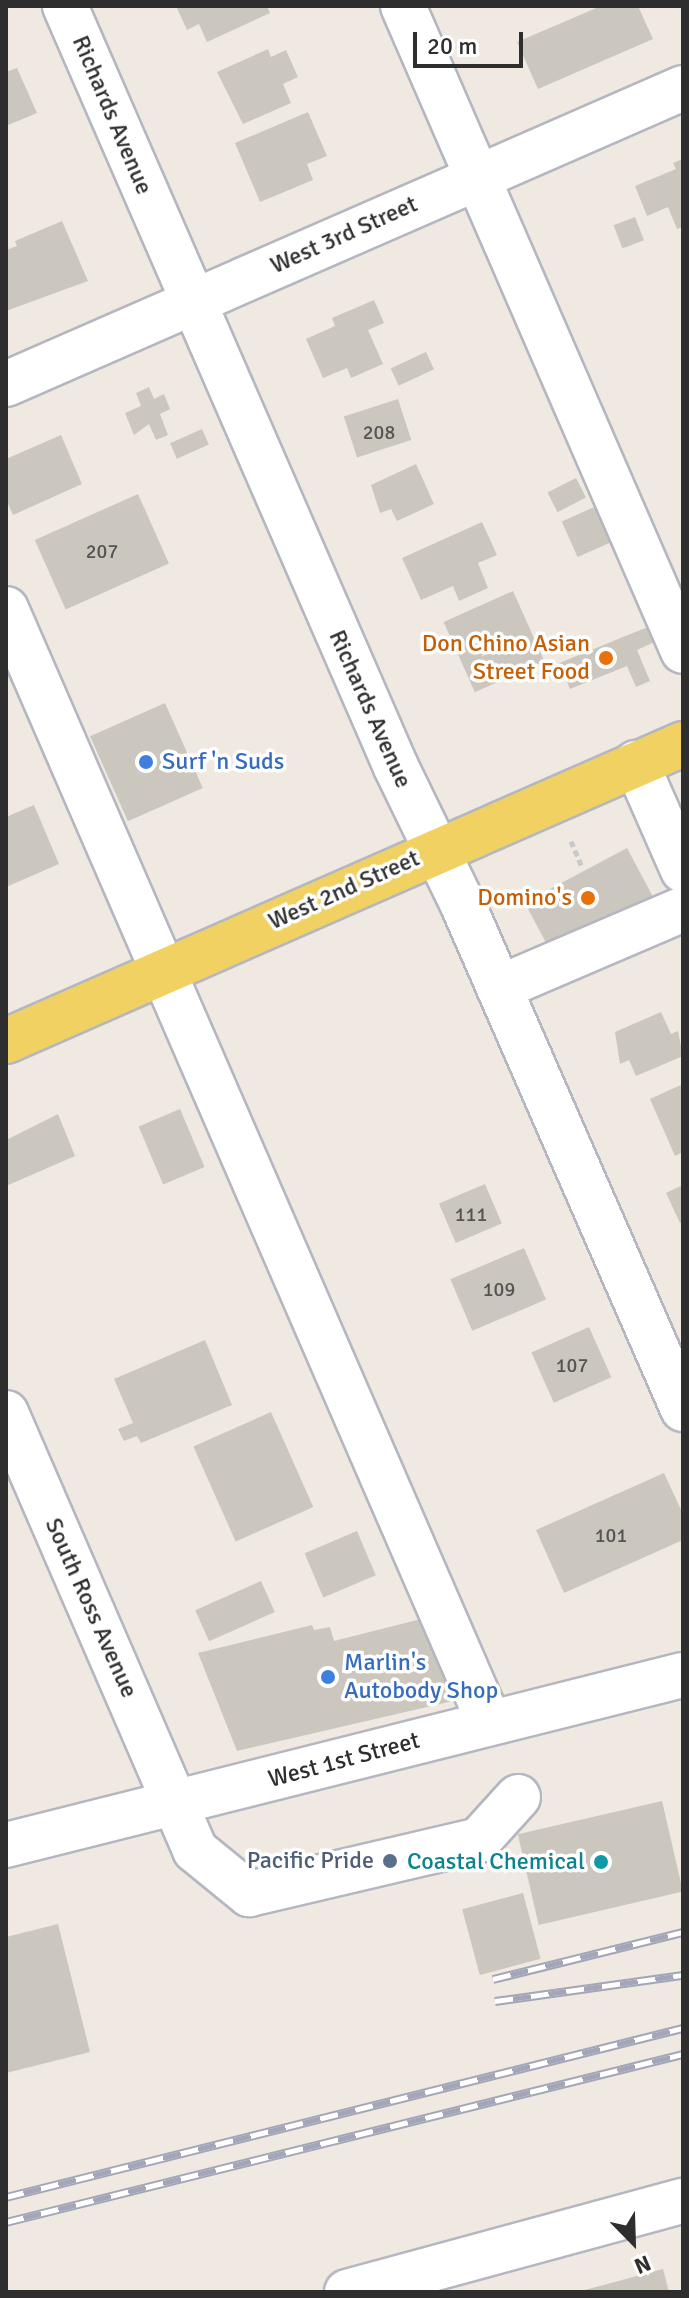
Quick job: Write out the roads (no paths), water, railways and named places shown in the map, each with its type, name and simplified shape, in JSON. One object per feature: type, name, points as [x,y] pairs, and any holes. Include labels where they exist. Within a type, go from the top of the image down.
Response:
[{"type":"main road","name":"West 2nd Street","points":[[6,1041],[435,850],[683,744]]},
{"type":"street","name":"Richards Avenue","points":[[65,6],[192,302],[499,988],[683,1409]]},
{"type":"street","points":[[403,6],[683,651]]},
{"type":"street","name":"West 3rd Street","points":[[6,384],[478,175],[683,88]]},
{"type":"street","points":[[6,609],[159,972],[489,1722]]},
{"type":"street","points":[[636,763],[683,870]]},
{"type":"street","points":[[499,988],[683,909]]},
{"type":"street","name":"South Ross Avenue","points":[[6,1413],[195,1850],[249,1894],[479,1840],[518,1797]]},
{"type":"street","name":"West 1st Street","points":[[6,1845],[683,1675]]},
{"type":"street","points":[[347,2292],[683,2201]]},
{"type":"railway","points":[[493,1979],[683,1932]]},
{"type":"railway","points":[[495,2001],[683,1975]]},
{"type":"railway","points":[[6,2197],[683,2028]]},
{"type":"railway","points":[[6,2222],[683,2054]]},
{"type":"place","name":"Don Chino Asian Street Food","points":[[606,658]]},
{"type":"place","name":"Surf 'n Suds","points":[[146,762]]},
{"type":"place","name":"Domino's","points":[[588,898]]},
{"type":"place","name":"Marlin's Autobody Shop","points":[[328,1677]]},
{"type":"place","name":"Pacific Pride","points":[[390,1861]]},
{"type":"place","name":"Coastal Chemical","points":[[601,1862]]}]
